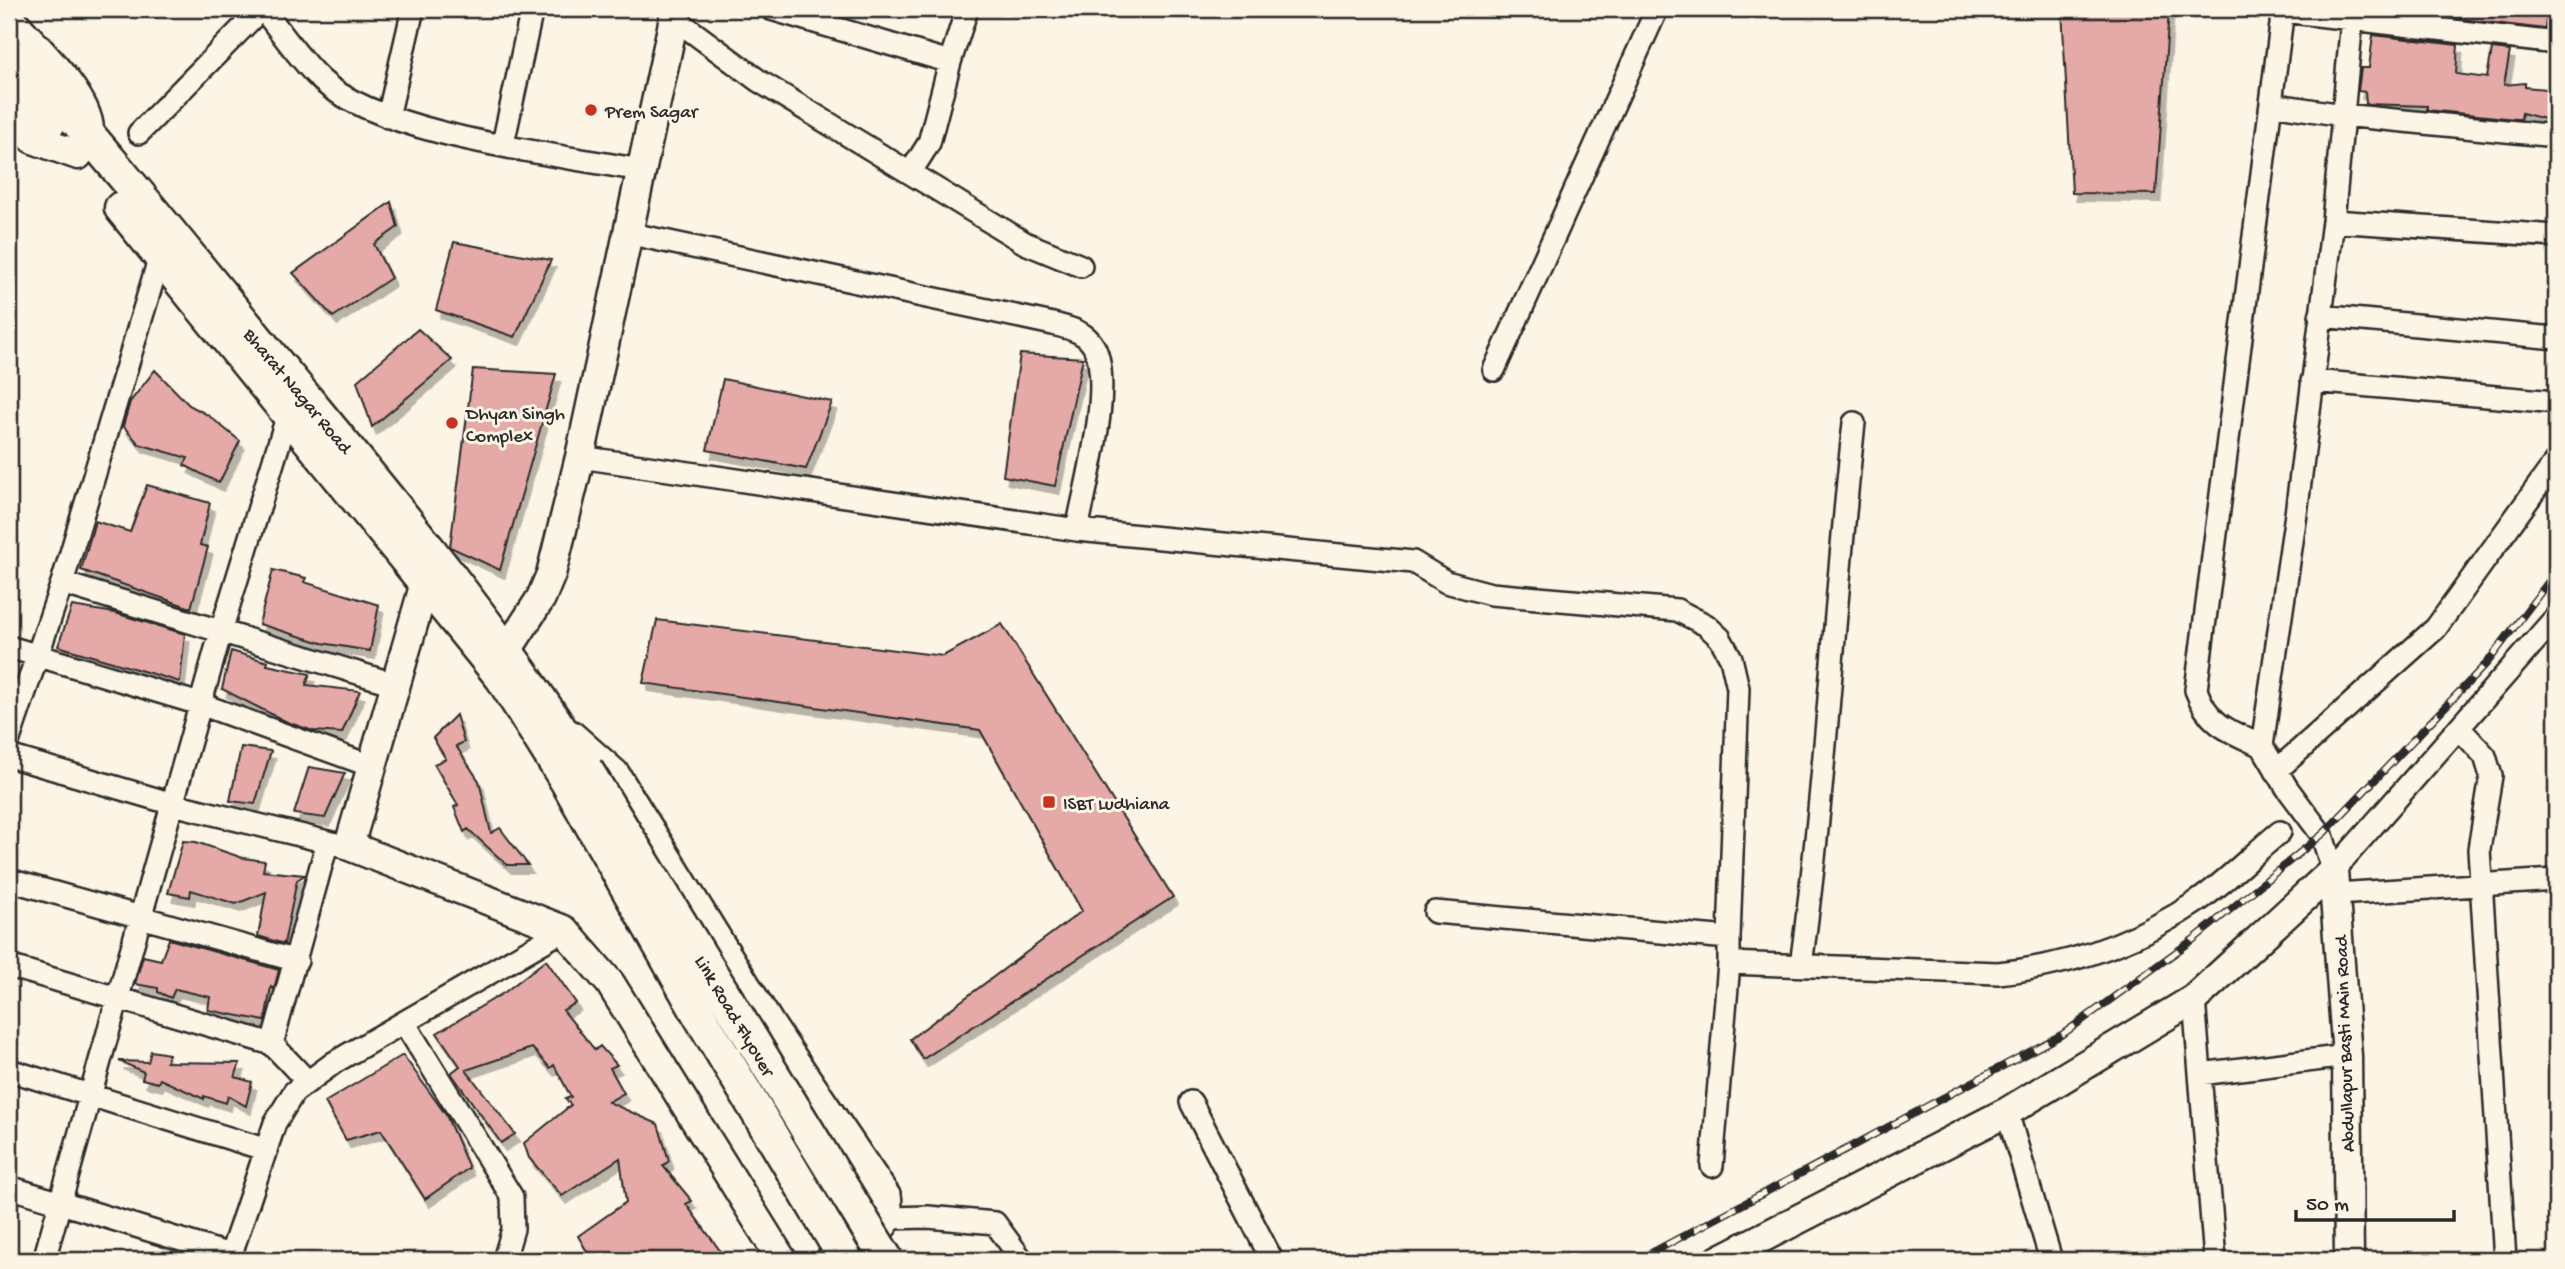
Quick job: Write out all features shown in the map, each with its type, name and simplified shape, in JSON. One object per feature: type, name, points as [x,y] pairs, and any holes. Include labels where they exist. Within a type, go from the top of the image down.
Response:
[{"type":"main road","points":[[9,44],[75,136]]},
{"type":"main road","points":[[9,78],[75,136]]},
{"type":"main road","name":"Bharat Nagar Road","points":[[75,136],[160,256],[502,678],[576,775]]},
{"type":"main road","name":"Bharat Nagar Road","points":[[75,136],[443,565],[556,721],[576,775]]},
{"type":"main road","name":"Link Road Flyover","points":[[576,775],[698,1013],[846,1260]]},
{"type":"main road","name":"Link Road Flyover","points":[[576,775],[887,1260]]},
{"type":"street","points":[[139,133],[262,9],[321,80],[388,117],[503,144],[640,170]]},
{"type":"street","points":[[388,117],[413,9]]},
{"type":"street","points":[[503,144],[533,9]]},
{"type":"street","points":[[771,9],[950,62]]},
{"type":"street","points":[[910,173],[929,143],[967,9]]},
{"type":"street","points":[[1494,370],[1657,9]]},
{"type":"street","points":[[2335,883],[2322,835],[2276,771],[2262,746],[2227,730],[2213,720],[2204,710],[2196,690],[2283,10],[2353,14],[2556,43]]},
{"type":"street","points":[[506,652],[541,598],[551,574],[580,457],[675,13],[759,81],[1025,243],[1081,266]]},
{"type":"street","points":[[2262,746],[2333,221],[2353,14]]},
{"type":"street","name":"Bharat Nagar Road","points":[[9,16],[75,94],[88,116],[75,136]]},
{"type":"street","points":[[2271,104],[2343,115],[2556,136]]},
{"type":"street","points":[[9,117],[33,139],[75,136]]},
{"type":"street","points":[[2333,221],[2556,236]]},
{"type":"street","points":[[627,233],[1040,321],[1082,333],[1094,345],[1102,381],[1077,530]]},
{"type":"street","points":[[9,739],[62,583],[160,256]]},
{"type":"street","points":[[2320,316],[2556,338]]},
{"type":"street","points":[[2312,381],[2556,402]]},
{"type":"street","points":[[44,1260],[203,705],[221,631],[288,414]]},
{"type":"street","points":[[1801,965],[1811,892],[1837,579],[1854,423]]},
{"type":"street","points":[[580,457],[1077,530],[1413,562],[1446,582],[1491,594],[1677,610],[1706,625],[1720,638],[1731,658],[1738,688],[1729,962],[1712,1166]]},
{"type":"street","points":[[2276,771],[2436,628],[2556,461]]},
{"type":"street","points":[[62,583],[394,684]]},
{"type":"street","points":[[272,1044],[297,961],[338,845],[371,766],[425,583]]},
{"type":"street","points":[[1718,1260],[2007,1112],[2194,999],[2335,883],[2460,729],[2556,617]]},
{"type":"street","points":[[9,647],[203,705],[371,766]]},
{"type":"street","points":[[556,721],[615,774],[771,1026],[887,1198],[888,1218]]},
{"type":"street","points":[[2460,729],[2485,756],[2491,776],[2479,849],[2505,1260]]},
{"type":"street","points":[[9,756],[173,804],[338,845],[564,930],[610,983],[782,1260]]},
{"type":"street","points":[[1729,962],[1998,973],[2040,969],[2081,958],[2147,932],[2199,900],[2280,832]]},
{"type":"street","points":[[9,880],[297,961]]},
{"type":"street","points":[[2335,883],[2481,885],[2556,880]]},
{"type":"street","name":"Abdullapur Basti MAin Road","points":[[2335,883],[2347,1056],[2349,1260]]},
{"type":"street","points":[[1435,912],[1728,938]]},
{"type":"street","points":[[9,1187],[230,1257],[275,1123],[294,1091],[306,1080],[564,930]]},
{"type":"street","points":[[9,966],[272,1044],[306,1080]]},
{"type":"street","points":[[2194,999],[2215,1260]]},
{"type":"street","points":[[405,1024],[512,1197],[513,1229],[504,1260]]},
{"type":"street","points":[[2200,1074],[2347,1056]]},
{"type":"street","points":[[9,1070],[267,1150]]},
{"type":"street","points":[[1191,1102],[1272,1260]]},
{"type":"street","points":[[2007,1112],[2051,1260]]},
{"type":"street","points":[[830,1260],[888,1218],[928,1217],[995,1223],[1022,1260]]},
{"type":"building","points":[[2062,9],[2169,9],[2156,194],[2072,193]]},
{"type":"building","points":[[2377,9],[2547,9],[2545,29]]},
{"type":"building","points":[[2373,35],[2458,45],[2456,74],[2487,78],[2492,49],[2510,51],[2504,85],[2525,83],[2525,87],[2556,90],[2556,122],[2522,113],[2521,119],[2516,119],[2427,110],[2427,106],[2366,104],[2365,92],[2358,91],[2361,68],[2369,68]]},
{"type":"building","points":[[391,202],[398,227],[374,244],[391,278],[333,317],[293,273]]},
{"type":"building","points":[[454,242],[551,260],[515,337],[436,310]]},
{"type":"building","points":[[418,329],[452,360],[372,427],[357,381]]},
{"type":"building","points":[[1020,354],[1083,358],[1055,486],[1003,476]]},
{"type":"building","points":[[473,369],[556,374],[500,570],[450,547]]},
{"type":"building","points":[[155,370],[189,405],[208,415],[240,441],[219,483],[184,465],[188,458],[139,444],[123,426],[130,402]]},
{"type":"building","points":[[723,379],[832,402],[806,469],[707,450]]},
{"type":"building","points":[[147,485],[210,503],[200,545],[208,547],[191,608],[81,570],[95,521],[130,532]]},
{"type":"building","points":[[273,570],[306,578],[304,582],[379,605],[370,651],[322,643],[259,624]]},
{"type":"building","points":[[72,606],[115,613],[185,634],[180,682],[58,646]]},
{"type":"building","points":[[657,620],[943,656],[1002,624],[1173,897],[923,1059],[910,1039],[1082,911],[980,730],[643,683]]},
{"type":"building","points":[[231,651],[268,662],[267,665],[310,674],[306,685],[360,691],[342,733],[313,731],[287,722],[222,689]]},
{"type":"building","points":[[456,715],[464,742],[456,746],[479,781],[491,833],[500,828],[528,865],[507,865],[468,829],[464,832],[454,807],[458,805],[434,764],[446,759],[433,738]]},
{"type":"building","points":[[241,747],[271,751],[255,804],[230,801]]},
{"type":"building","points":[[309,767],[345,773],[325,818],[294,814]]},
{"type":"building","points":[[183,841],[196,842],[243,858],[265,861],[263,871],[305,875],[297,880],[284,944],[258,936],[266,892],[236,904],[191,890],[190,897],[168,893]]},
{"type":"building","points":[[169,939],[279,970],[274,989],[271,987],[265,1021],[208,1010],[210,997],[175,989],[171,998],[158,992],[158,988],[135,984],[143,956],[161,960]]},
{"type":"building","points":[[546,960],[576,1003],[563,1010],[595,1050],[600,1046],[617,1065],[610,1068],[624,1093],[608,1102],[658,1124],[669,1161],[663,1166],[692,1201],[686,1204],[727,1260],[592,1260],[578,1236],[626,1202],[620,1158],[562,1196],[529,1158],[524,1143],[571,1105],[565,1099],[571,1097],[554,1065],[550,1068],[532,1048],[466,1070],[515,1134],[501,1143],[451,1073],[460,1066],[437,1033],[505,992]]},
{"type":"building","points":[[151,1051],[169,1054],[166,1062],[240,1063],[235,1077],[252,1082],[246,1106],[228,1096],[226,1103],[204,1096],[204,1099],[160,1079],[158,1083],[142,1079],[144,1072],[119,1061],[148,1062]]},
{"type":"building","points":[[403,1055],[446,1115],[469,1168],[425,1199],[381,1130],[346,1140],[325,1102]]},
{"type":"railway","points":[[1638,1260],[2063,1034],[2194,939],[2324,833],[2487,663],[2556,572]]},
{"type":"place","name":"Prem Sagar","points":[[591,110]]},
{"type":"place","name":"Dhyan Singh Complex","points":[[452,423]]},
{"type":"place","name":"ISBT Ludhiana","points":[[1049,802]]}]
